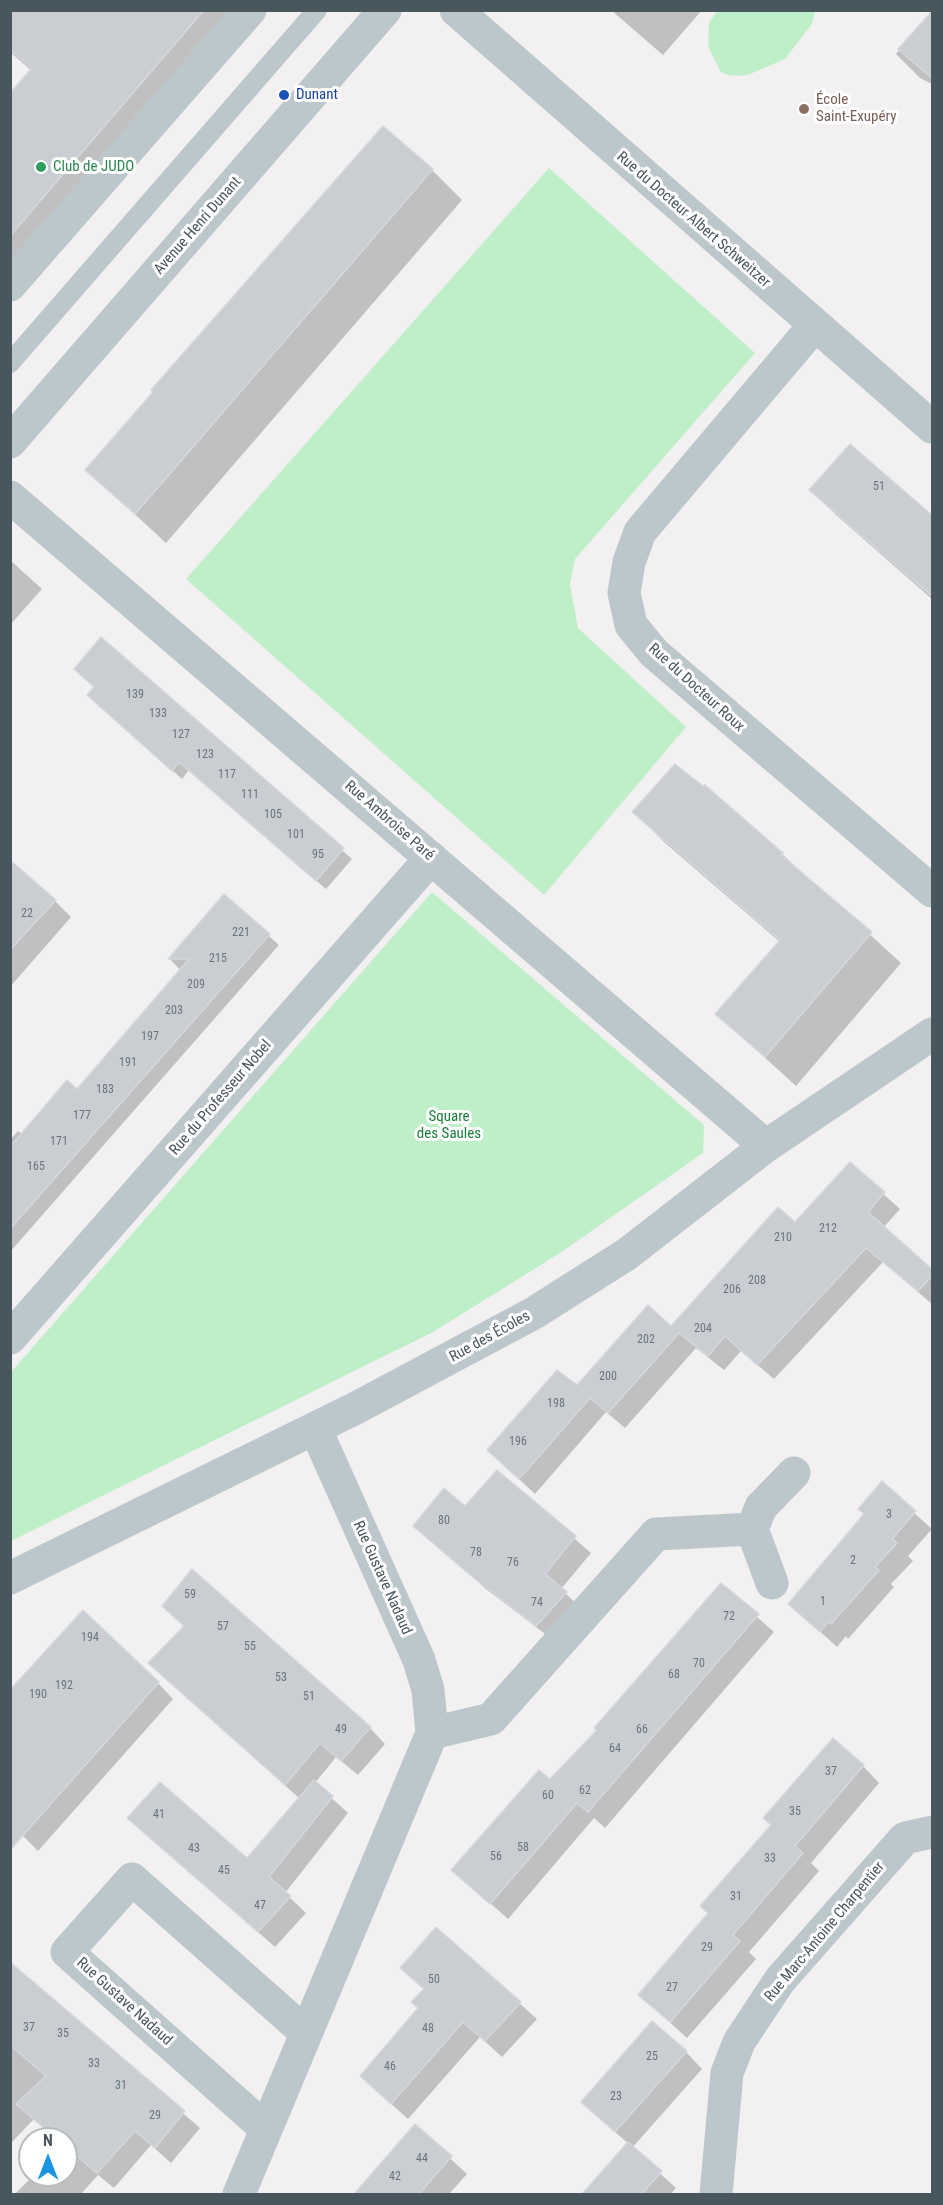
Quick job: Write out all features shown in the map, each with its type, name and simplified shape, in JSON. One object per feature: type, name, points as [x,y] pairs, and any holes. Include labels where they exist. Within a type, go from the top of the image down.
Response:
[{"type":"street","points":[[10,285],[250,10]]},
{"type":"street","name":"Avenue Henri Dunant","points":[[10,442],[385,10]]},
{"type":"street","name":"Rue du Docteur Albert Schweitzer","points":[[464,13],[814,326],[933,427]]},
{"type":"street","name":"Rue du Docteur Roux","points":[[814,326],[640,532],[628,562],[624,593],[631,625],[654,654],[933,891]]},
{"type":"street","name":"Rue Ambroise Paré","points":[[10,497],[766,1146]]},
{"type":"street","name":"Rue du Professeur Nobel","points":[[10,1338],[432,858]]},
{"type":"street","name":"Rue des Écoles","points":[[10,1578],[315,1428],[534,1313],[627,1254],[766,1146],[933,1034]]},
{"type":"street","name":"Rue Gustave Nadaud","points":[[239,2194],[432,1733],[428,1690],[419,1660],[315,1428]]},
{"type":"street","points":[[771,1583],[752,1529],[761,1507],[795,1473]]},
{"type":"street","points":[[432,1733],[491,1719],[656,1534],[752,1529]]},
{"type":"street","name":"Rue Marc-Antoine Charpentier","points":[[716,2194],[727,2073],[739,2042],[780,1980],[905,1838],[933,1832]]},
{"type":"street","name":"Rue Gustave Nadaud","points":[[266,2129],[67,1952],[132,1879],[306,2033]]},
{"type":"lane","points":[[10,363],[317,10]]},
{"type":"green space","points":[[717,11],[815,11],[812,24],[785,59],[740,76],[727,75],[720,71],[708,46],[709,23]]},
{"type":"green space","points":[[549,168],[755,353],[575,559],[570,585],[578,628],[686,727],[544,895],[186,579]]},
{"type":"green space","name":"Square des Saules","points":[[432,892],[704,1125],[703,1153],[560,1253],[433,1332],[11,1541],[11,1372]]},
{"type":"building","points":[[10,10],[204,10],[10,236],[10,93],[32,68],[10,50]]},
{"type":"building","points":[[933,10],[933,79],[898,49]]},
{"type":"building","points":[[383,126],[433,169],[135,514],[85,470],[153,392],[151,390]]},
{"type":"building","points":[[850,444],[933,516],[933,597],[809,490]]},
{"type":"building","points":[[101,637],[344,848],[316,881],[179,762],[172,771],[87,695],[94,687],[74,669]]},
{"type":"building","points":[[675,764],[703,786],[705,785],[783,853],[781,855],[872,932],[765,1057],[715,1014],[780,940],[632,812]]},
{"type":"building","points":[[10,860],[56,900],[10,950]]},
{"type":"building","points":[[224,894],[270,934],[10,1229],[10,1147],[67,1080],[77,1089],[189,959],[168,959]]},
{"type":"building","points":[[850,1162],[885,1192],[868,1212],[933,1270],[933,1275],[918,1291],[866,1248],[757,1365],[725,1336],[708,1356],[679,1333],[608,1413],[590,1398],[519,1479],[487,1450],[557,1370],[577,1385],[648,1305],[671,1326],[778,1207],[795,1222]]},
{"type":"building","points":[[497,1470],[576,1536],[545,1574],[567,1592],[536,1626],[469,1574],[413,1526],[444,1488],[465,1506]]},
{"type":"building","points":[[882,1481],[916,1511],[892,1539],[897,1543],[875,1567],[879,1570],[831,1624],[829,1621],[820,1632],[788,1604],[864,1514],[858,1509]]},
{"type":"building","points":[[192,1569],[371,1727],[341,1761],[320,1743],[285,1785],[148,1663],[184,1626],[162,1606]]},
{"type":"building","points":[[721,1583],[759,1614],[588,1812],[577,1803],[490,1904],[451,1870],[539,1770],[550,1779],[597,1730],[594,1728]]},
{"type":"building","points":[[83,1610],[159,1682],[10,1850],[10,1690]]},
{"type":"building","points":[[833,1738],[864,1765],[795,1846],[803,1853],[733,1935],[740,1941],[670,2022],[638,1995],[708,1913],[700,1906],[771,1825],[763,1818]]},
{"type":"building","points":[[314,1780],[333,1796],[269,1877],[291,1896],[258,1932],[127,1818],[160,1782],[247,1858]]},
{"type":"building","points":[[436,1927],[521,2002],[485,2041],[463,2022],[391,2104],[360,2076],[418,2008],[411,2002],[424,1989],[400,1968]]},
{"type":"building","points":[[10,1962],[185,2111],[155,2148],[135,2131],[97,2173],[78,2157],[78,2127],[43,2127],[16,2104],[46,2076],[10,2045]]},
{"type":"building","points":[[652,2021],[687,2051],[615,2132],[581,2102]]},
{"type":"building","points":[[415,2124],[452,2156],[419,2194],[354,2194]]},
{"type":"building","points":[[628,2142],[662,2171],[642,2194],[582,2194]]},
{"type":"place","name":"Dunant","points":[[284,95]]},
{"type":"place","name":"École Saint-Exupéry","points":[[804,109]]},
{"type":"place","name":"Club de JUDO","points":[[41,167]]}]
